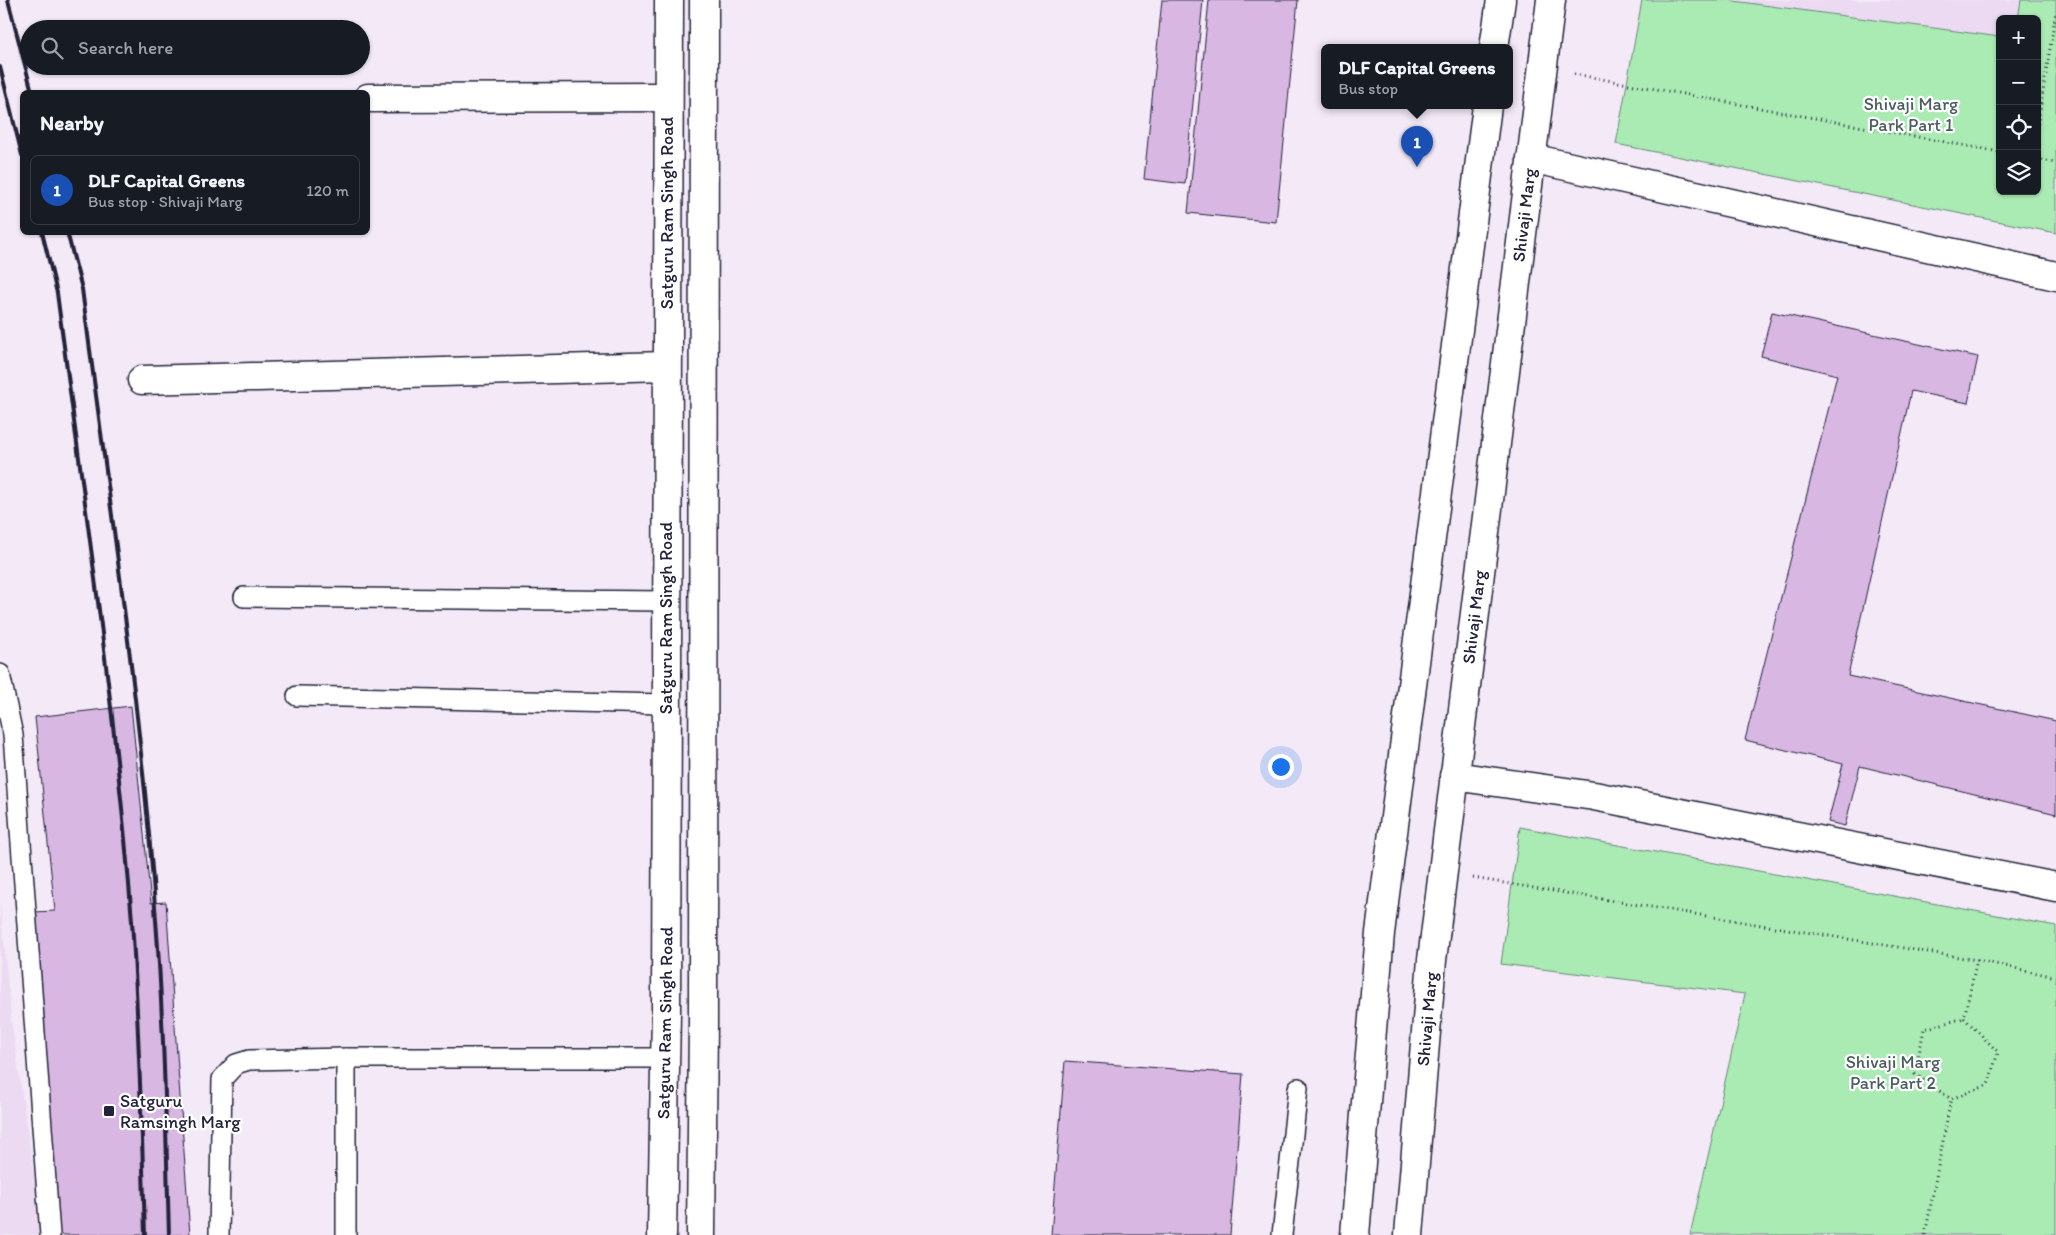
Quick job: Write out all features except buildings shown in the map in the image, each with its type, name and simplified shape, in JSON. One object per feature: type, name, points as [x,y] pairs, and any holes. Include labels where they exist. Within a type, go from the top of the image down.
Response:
[{"type":"street","name":"Satguru Ram Singh Road","points":[[662,1235],[665,1058],[666,366],[669,0]]},
{"type":"street","name":"Satguru Ram Singh Road","points":[[700,1235],[703,1022],[704,0]]},
{"type":"street","points":[[1495,44],[1501,0]]},
{"type":"street","name":"Shivaji Marg","points":[[1409,1235],[1432,960],[1551,0]]},
{"type":"street","points":[[370,98],[668,97]]},
{"type":"street","points":[[1355,1235],[1380,932],[1487,109]]},
{"type":"street","points":[[1531,158],[2056,276]]},
{"type":"street","points":[[142,380],[666,366]]},
{"type":"street","points":[[1454,776],[1594,796],[2056,887]]},
{"type":"lane","points":[[244,597],[666,601]]},
{"type":"lane","points":[[0,674],[13,735],[50,1235]]},
{"type":"lane","points":[[297,696],[666,704]]},
{"type":"lane","points":[[346,1058],[346,1235]]},
{"type":"lane","points":[[219,1235],[222,1079],[236,1064],[249,1060],[346,1058],[665,1058]]},
{"type":"lane","points":[[1282,1235],[1298,1088]]},
{"type":"path","points":[[2041,105],[2056,11]]},
{"type":"path","points":[[1542,68],[1996,151]]},
{"type":"path","points":[[2041,160],[2056,163]]},
{"type":"path","points":[[1443,873],[1977,960],[2056,977]]},
{"type":"path","points":[[1964,1018],[1977,960]]},
{"type":"path","points":[[1951,1099],[1988,1085],[1998,1052],[1964,1018]]},
{"type":"path","points":[[1951,1099],[1915,1074],[1924,1029],[1964,1018]]},
{"type":"path","points":[[1926,1235],[1951,1099]]},
{"type":"shaded area","points":[[1726,0],[2021,0],[2019,15],[1996,15],[1996,36]]},
{"type":"shaded area","points":[[0,903],[12,1027],[43,1235],[0,1235]]},
{"type":"green space","name":"Shivaji Marg Park Part 1","points":[[1642,0],[1726,0],[1996,36],[1996,195],[2041,195],[2041,15],[2019,15],[2021,0],[2056,0],[2056,233],[1616,144]]},
{"type":"green space","name":"Shivaji Marg Park Part 2","points":[[1520,827],[2056,926],[2056,1235],[1690,1235],[1745,994],[1501,964]]},
{"type":"railway","points":[[8,0],[20,46]]},
{"type":"railway","points":[[0,67],[20,147]]},
{"type":"railway","points":[[28,75],[31,90]]},
{"type":"railway","points":[[43,235],[57,293],[99,607],[125,842],[134,960],[145,1235]]},
{"type":"railway","points":[[68,235],[82,289],[124,604],[150,841],[159,959],[169,1235]]},
{"type":"place","name":"DLF Capital Greens","points":[[1417,167]]},
{"type":"place","name":"Satguru Ramsingh Marg","points":[[109,1111]]}]
